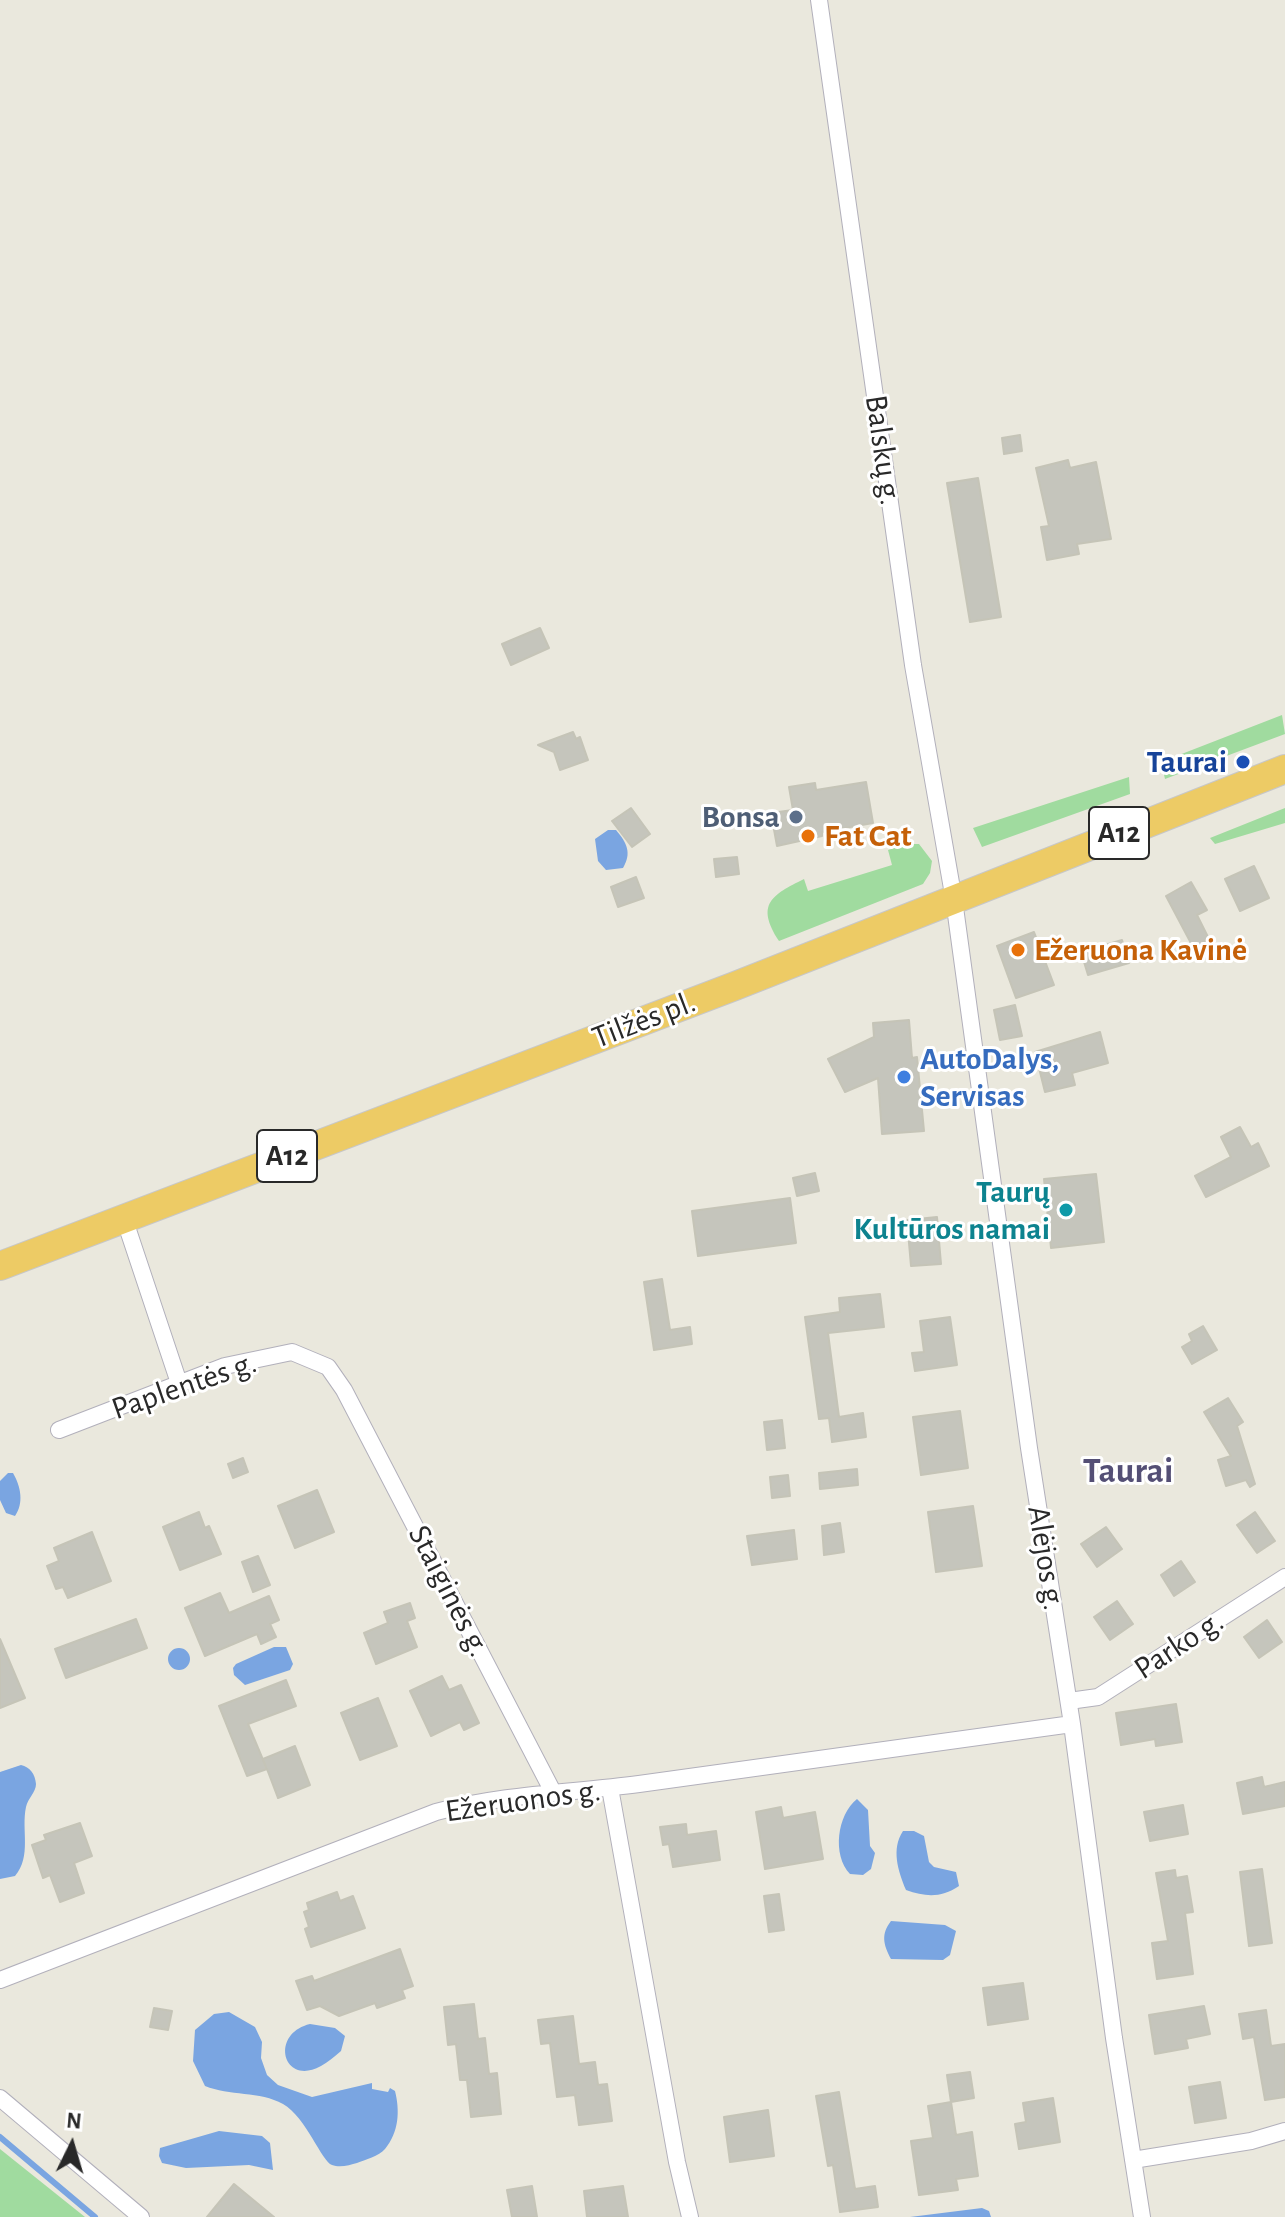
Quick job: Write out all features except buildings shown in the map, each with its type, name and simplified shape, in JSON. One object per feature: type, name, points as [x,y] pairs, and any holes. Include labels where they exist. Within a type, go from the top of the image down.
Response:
[{"type":"highway","name":"Tilžės pl.","points":[[0,1266],[954,900],[1285,769]]},
{"type":"street","name":"Balskų g.","points":[[819,0],[913,665],[954,900]]},
{"type":"street","name":"Alėjos g.","points":[[954,900],[1029,1448],[1069,1701],[1114,2038],[1142,2217]]},
{"type":"street","points":[[124,1218],[179,1383]]},
{"type":"street","name":"Paplentės g.","points":[[59,1430],[225,1366],[292,1352],[328,1367],[344,1390]]},
{"type":"street","name":"Staiginės g.","points":[[344,1390],[553,1792]]},
{"type":"street","name":"Parko g.","points":[[1069,1701],[1098,1697],[1285,1577]]},
{"type":"street","name":"Ežeruonos g.","points":[[0,1980],[436,1812],[471,1802],[610,1788],[1072,1724]]},
{"type":"street","points":[[610,1788],[677,2162],[690,2217]]},
{"type":"street","points":[[0,2098],[141,2217]]},
{"type":"street","points":[[1133,2160],[1251,2141],[1285,2131]]},
{"type":"green space","points":[[1282,715],[1285,734],[1165,779],[1161,762]]},
{"type":"green space","points":[[1129,777],[1130,794],[982,847],[973,828]]},
{"type":"green space","points":[[1285,808],[1285,823],[1215,844],[1210,838]]},
{"type":"green space","points":[[919,844],[932,861],[930,873],[923,884],[779,941],[768,918],[768,909],[770,902],[783,890],[804,879],[808,891],[892,865],[888,850]]},
{"type":"green space","points":[[0,2149],[85,2217],[0,2217]]},
{"type":"water","points":[[608,830],[616,830],[625,844],[628,853],[623,868],[606,870],[598,861],[595,839]]},
{"type":"water","points":[[8,1473],[13,1473],[20,1489],[20,1506],[15,1516],[6,1513],[0,1500],[0,1481]]},
{"type":"water","points":[[274,1647],[286,1647],[293,1664],[290,1670],[245,1685],[234,1675],[236,1664]]},
{"type":"water","points":[[179,1648],[187,1651],[190,1659],[187,1667],[179,1670],[171,1667],[168,1659],[171,1651]]},
{"type":"water","points":[[21,1765],[32,1772],[36,1784],[26,1807],[25,1851],[15,1876],[0,1879],[0,1772]]},
{"type":"water","points":[[857,1799],[868,1810],[870,1846],[875,1853],[871,1869],[863,1875],[850,1874],[844,1866],[839,1846],[841,1825]]},
{"type":"water","points":[[903,1831],[914,1831],[924,1836],[929,1862],[934,1867],[956,1872],[959,1886],[933,1895],[906,1890],[898,1868],[897,1853]]},
{"type":"water","points":[[891,1921],[945,1925],[956,1931],[950,1955],[943,1960],[891,1959],[884,1939]]},
{"type":"water","points":[[229,2012],[255,2027],[262,2042],[261,2058],[267,2075],[278,2085],[312,2097],[372,2083],[372,2089],[388,2092],[390,2088],[395,2091],[397,2121],[385,2149],[357,2163],[332,2165],[299,2119],[283,2104],[264,2097],[205,2086],[193,2061],[195,2030],[214,2014]]},
{"type":"water","points":[[310,2024],[335,2028],[345,2036],[341,2051],[321,2066],[308,2071],[297,2070],[290,2065],[285,2047],[297,2030]]},
{"type":"water","points":[[219,2131],[262,2136],[270,2143],[273,2170],[249,2165],[186,2168],[162,2163],[160,2148]]},
{"type":"water","points":[[982,2208],[989,2211],[991,2217],[910,2217]]},
{"type":"waterway","points":[[0,2137],[95,2217]]},
{"type":"place","name":"Taurai","points":[[1243,762]]},
{"type":"place","name":"Bonsa","points":[[796,817]]},
{"type":"place","name":"Fat Cat","points":[[808,836]]},
{"type":"place","name":"Ežeruona Kavinė","points":[[1018,950]]},
{"type":"place","name":"AutoDalys, Servisas","points":[[904,1077]]},
{"type":"place","name":"Taurų Kultūros namai","points":[[1066,1210]]},
{"type":"district","name":"Taurai","points":[[1128,1471]]}]
